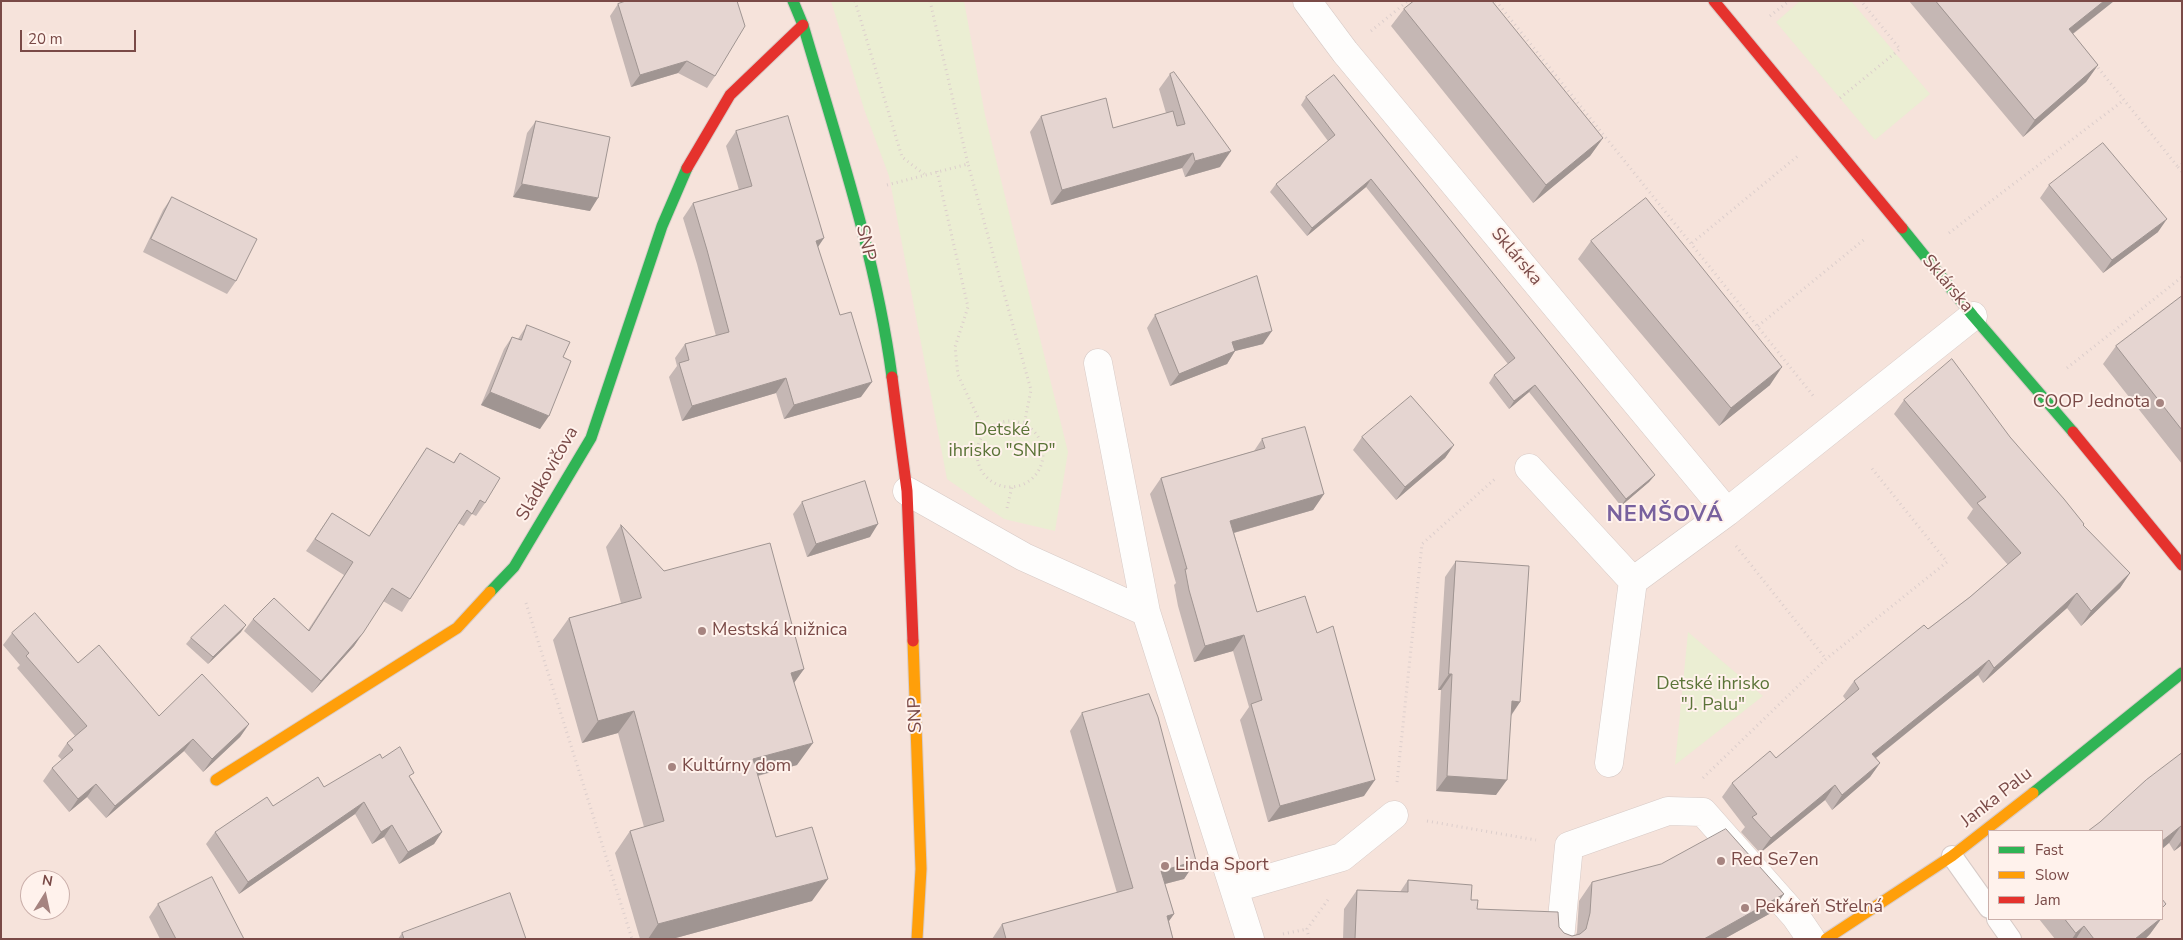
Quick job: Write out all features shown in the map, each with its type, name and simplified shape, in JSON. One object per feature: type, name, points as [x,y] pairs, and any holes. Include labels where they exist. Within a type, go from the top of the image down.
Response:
[{"type":"street","name":"SNP","points":[[793,1],[803,25],[853,195],[886,334],[907,491],[921,869],[917,939]]},
{"type":"street","name":"Sklárska","points":[[1307,1],[1345,52],[1721,516]]},
{"type":"street","name":"Sklárska","points":[[1714,1],[1826,133],[1922,253],[2039,390],[2182,565]]},
{"type":"street","name":"Sládkovičova","points":[[216,780],[457,628],[514,567],[591,438],[662,226],[691,158],[730,94],[803,25]]},
{"type":"street","points":[[1609,763],[1633,581],[1721,516],[1974,316]]},
{"type":"street","points":[[1098,362],[1146,612],[1250,939]]},
{"type":"street","points":[[1529,468],[1633,581]]},
{"type":"street","points":[[907,491],[1024,557],[1146,612]]},
{"type":"street","name":"Janka Palu","points":[[1826,939],[1952,856],[2182,673]]},
{"type":"street","points":[[1560,939],[1569,846],[1668,811],[1703,812],[1796,917],[1811,939]]},
{"type":"street","points":[[1235,888],[1342,857],[1394,816]]},
{"type":"lane","points":[[1952,856],[1988,907]]},
{"type":"lane","points":[[1998,920],[2011,939]]},
{"type":"path","points":[[855,1],[902,157],[924,174]]},
{"type":"path","points":[[930,1],[968,164],[1031,390],[1024,425]]},
{"type":"path","points":[[1345,52],[1408,1]]},
{"type":"path","points":[[1496,1],[1692,243],[1835,424]]},
{"type":"path","points":[[1768,18],[1789,1]]},
{"type":"path","points":[[1836,101],[1900,49],[1862,1]]},
{"type":"path","points":[[2094,62],[2182,172]]},
{"type":"path","points":[[1922,253],[2124,100]]},
{"type":"path","points":[[1692,243],[1826,133]]},
{"type":"path","points":[[853,195],[924,174],[968,164]]},
{"type":"path","points":[[2178,167],[2182,164]]},
{"type":"path","points":[[937,171],[968,307],[955,346],[958,375],[985,432]]},
{"type":"path","points":[[1758,326],[1871,234]]},
{"type":"path","points":[[2039,390],[2182,277]]},
{"type":"path","points":[[1009,421],[1024,425],[1038,436],[1043,447],[1040,470],[1033,479],[1023,485],[1001,486],[991,481],[983,473],[978,463],[977,452],[979,442],[985,432],[1001,422],[1009,421]]},
{"type":"path","points":[[1529,468],[1519,458],[1422,544],[1394,816],[1569,846]]},
{"type":"path","points":[[1668,811],[1826,660],[1947,562],[1870,466]]},
{"type":"path","points":[[1006,511],[1012,487]]},
{"type":"path","points":[[1721,516],[1826,660]]},
{"type":"path","points":[[514,567],[632,939]]},
{"type":"shaded area","points":[[1,1],[2182,1],[2182,939],[1,939]]},
{"type":"green space","name":"Detské ihrisko \"SNP\"","points":[[831,1],[964,1],[985,115],[1068,452],[1055,531],[1004,519],[947,479],[889,176],[864,109]]},
{"type":"green space","points":[[1800,1],[1851,1],[1930,94],[1875,140],[1776,22]]},
{"type":"green space","name":"Detské ihrisko \"J. Palu\"","points":[[1688,632],[1763,696],[1675,765]]},
{"type":"building","points":[[626,1],[737,1],[745,26],[715,76],[687,61],[640,75],[618,4]]},
{"type":"building","points":[[1414,1],[1492,1],[1603,138],[1546,185],[1404,9]]},
{"type":"building","points":[[1936,1],[2104,1],[2069,29],[2098,65],[2035,120]]},
{"type":"building","points":[[1174,72],[1231,151],[1195,161],[1193,153],[1062,190],[1041,116],[1106,98],[1113,128],[1173,111],[1177,126],[1185,124],[1170,74]]},
{"type":"building","points":[[1334,75],[1655,475],[1626,499],[1535,385],[1514,401],[1494,375],[1515,358],[1371,179],[1312,228],[1276,184],[1335,135],[1306,97]]},
{"type":"building","points":[[788,116],[824,238],[816,241],[840,315],[851,312],[872,382],[794,405],[786,378],[692,406],[679,363],[689,360],[685,344],[729,332],[693,203],[752,186],[736,131]]},
{"type":"building","points":[[536,121],[610,137],[598,198],[522,184]]},
{"type":"building","points":[[2103,143],[2167,219],[2112,260],[2049,185]]},
{"type":"building","points":[[172,197],[257,239],[236,281],[151,239]]},
{"type":"building","points":[[1646,198],[1782,367],[1731,408],[1591,241]]},
{"type":"building","points":[[1257,276],[1272,331],[1232,342],[1235,351],[1179,374],[1155,315]]},
{"type":"building","points":[[2182,296],[2182,430],[2116,346]]},
{"type":"building","points":[[527,325],[570,342],[563,357],[571,361],[549,416],[490,392],[512,337],[521,340]]},
{"type":"building","points":[[1952,359],[2010,437],[2064,499],[2083,525],[2130,573],[2091,611],[2077,593],[1994,668],[1989,660],[1872,754],[1880,763],[1842,795],[1835,785],[1771,838],[1752,817],[1757,814],[1732,783],[1770,751],[1776,758],[1859,689],[1854,681],[1924,625],[1928,629],[1970,597],[2021,553],[1977,503],[1986,497],[1904,400]]},
{"type":"building","points":[[1411,396],[1454,445],[1405,487],[1362,437]]},
{"type":"building","points":[[1305,427],[1324,494],[1230,521],[1257,612],[1305,596],[1317,633],[1333,626],[1375,780],[1280,806],[1251,704],[1262,700],[1244,635],[1205,646],[1189,590],[1185,569],[1187,569],[1161,478],[1265,448],[1262,439]]},
{"type":"building","points":[[427,448],[454,463],[460,453],[500,478],[485,503],[480,500],[472,514],[467,510],[410,599],[392,588],[363,633],[321,681],[253,619],[274,598],[309,631],[353,562],[315,539],[332,513],[369,536]]},
{"type":"building","points":[[865,481],[878,524],[816,544],[802,502]]},
{"type":"building","points":[[621,525],[664,571],[770,543],[804,669],[791,673],[813,743],[753,759],[776,837],[812,827],[828,879],[658,924],[630,831],[664,821],[634,711],[598,721],[569,618],[641,598]]},
{"type":"building","points":[[1456,561],[1529,566],[1520,702],[1512,701],[1507,780],[1447,776],[1452,674],[1449,674]]},
{"type":"building","points":[[225,605],[246,625],[213,657],[191,638]]},
{"type":"building","points":[[35,613],[78,663],[99,645],[159,716],[202,674],[249,724],[212,759],[193,739],[115,806],[96,784],[78,799],[52,768],[73,750],[67,743],[87,726],[26,656],[29,653],[12,633]]},
{"type":"building","points":[[1149,694],[1158,717],[1196,861],[1161,871],[1174,914],[1167,916],[1173,939],[1006,939],[1002,924],[1133,888],[1082,713]]},
{"type":"building","points":[[400,747],[414,773],[409,776],[442,832],[408,852],[392,825],[381,832],[364,802],[248,882],[215,832],[267,797],[273,806],[318,777],[324,787],[380,754],[382,758]]},
{"type":"building","points":[[2182,753],[2182,827],[2163,840],[2163,830],[2089,830],[2100,822],[2146,780]]},
{"type":"building","points":[[1726,829],[1784,894],[1704,939],[1355,939],[1357,890],[1408,892],[1408,880],[1472,885],[1471,900],[1478,900],[1477,909],[1558,912],[1559,927],[1564,933],[1572,936],[1580,934],[1586,929],[1590,913],[1592,882],[1661,864]]},
{"type":"building","points":[[212,877],[244,939],[176,939],[158,904]]},
{"type":"building","points":[[510,893],[526,939],[404,939],[402,933]]},
{"type":"building","points":[[2066,920],[2159,920],[2135,939],[2094,939],[2084,926],[2076,933]]},
{"type":"traffic: fast","points":[[793,1],[803,25],[866,243],[885,332],[892,377]]},
{"type":"traffic: fast","points":[[490,592],[514,567],[591,438],[662,226],[687,168]]},
{"type":"traffic: fast","points":[[1902,228],[1973,316],[2073,432]]},
{"type":"traffic: fast","points":[[2033,793],[2182,673]]},
{"type":"traffic: slow","points":[[216,780],[457,628],[490,592]]},
{"type":"traffic: slow","points":[[913,641],[921,869],[917,939]]},
{"type":"traffic: slow","points":[[1826,939],[1952,856],[2033,793]]},
{"type":"traffic: jam","points":[[1714,1],[1902,228]]},
{"type":"traffic: jam","points":[[687,168],[730,95],[803,25]]},
{"type":"traffic: jam","points":[[892,377],[907,491],[913,641]]},
{"type":"traffic: jam","points":[[2073,432],[2182,565]]},
{"type":"place","name":"COOP Jednota","points":[[2160,403]]},
{"type":"place","name":"Mestská knižnica","points":[[702,631]]},
{"type":"place","name":"Kultúrny dom","points":[[672,767]]},
{"type":"place","name":"Red Se7en","points":[[1721,861]]},
{"type":"place","name":"Linda Sport","points":[[1165,866]]},
{"type":"place","name":"Pekáreň Střelná","points":[[1745,908]]},
{"type":"district","name":"NEMŠOVÁ","points":[[1665,516]]}]
